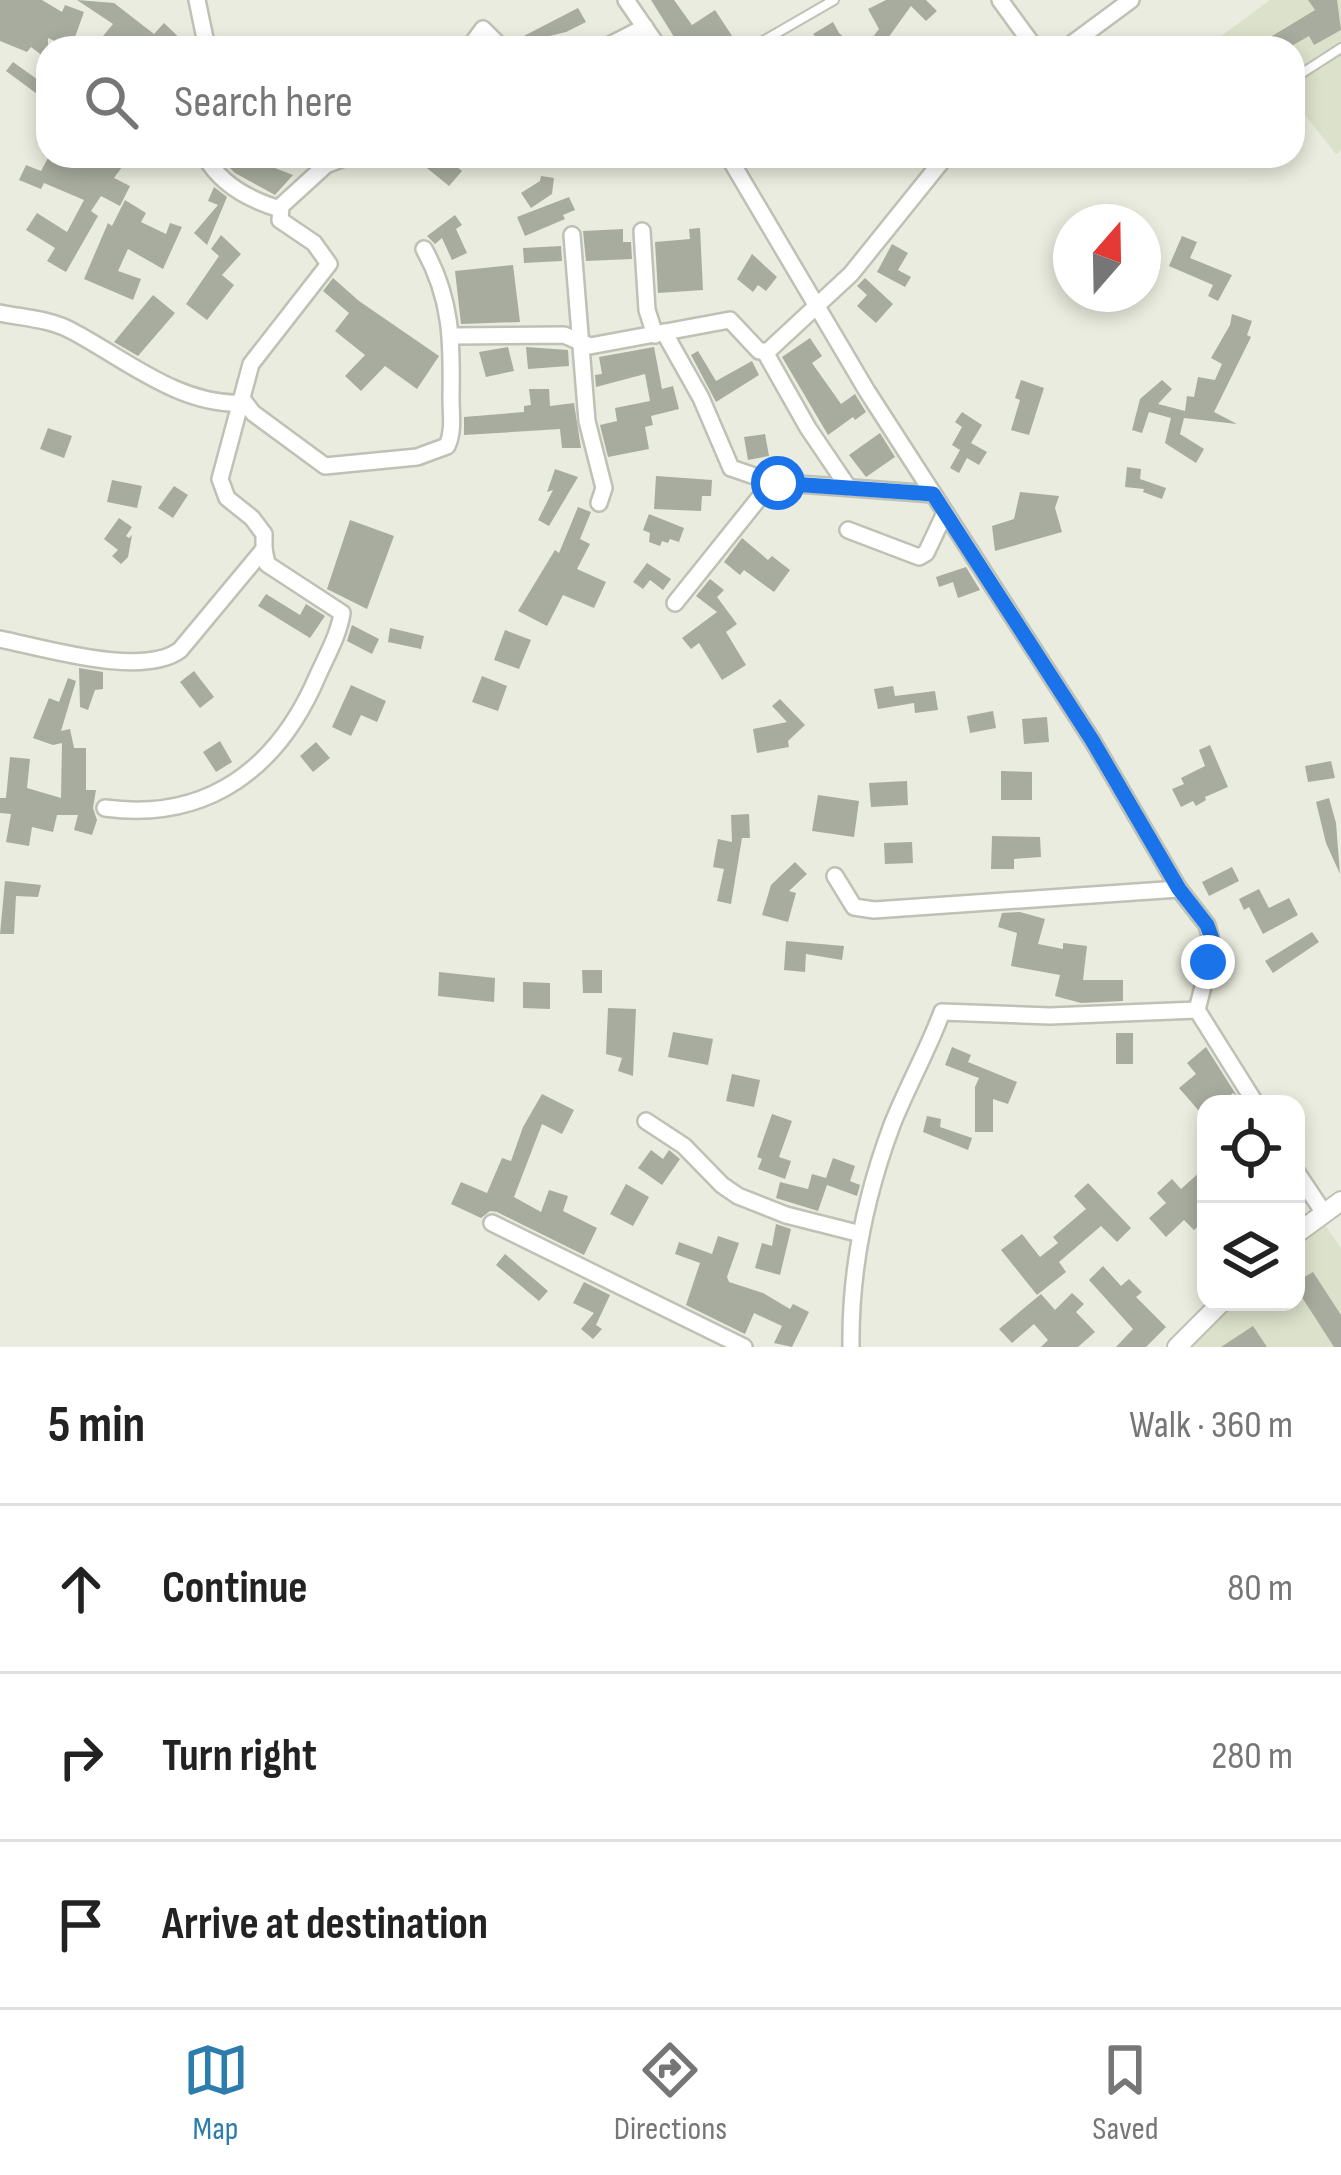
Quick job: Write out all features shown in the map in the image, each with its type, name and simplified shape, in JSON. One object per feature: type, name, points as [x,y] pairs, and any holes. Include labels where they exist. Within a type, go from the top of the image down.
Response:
[{"type":"street","points":[[197,0],[204,36]]},
{"type":"street","points":[[626,0],[651,36]]},
{"type":"street","points":[[1000,0],[1026,36]]},
{"type":"street","points":[[1082,36],[1131,0]]},
{"type":"street","points":[[627,36],[645,27]]},
{"type":"street","points":[[213,168],[242,194],[280,209]]},
{"type":"street","points":[[105,808],[160,809],[215,794],[259,764],[298,718],[342,613],[267,563],[264,534],[227,498],[220,481],[243,402],[244,382],[258,352],[329,264],[314,243],[280,220],[280,209],[322,168]]},
{"type":"street","points":[[735,168],[867,391],[1092,740],[1179,889],[1207,925],[1213,942],[1197,1010],[1250,1095]]},
{"type":"street","points":[[765,352],[850,274],[936,168]]},
{"type":"street","points":[[642,231],[647,310],[701,398],[728,465],[772,482],[933,494]]},
{"type":"street","points":[[572,235],[592,453],[604,488],[599,503]]},
{"type":"street","points":[[243,402],[323,465],[427,454],[447,446],[451,439],[453,336],[438,276],[424,249]]},
{"type":"street","points":[[0,314],[70,330],[156,379],[218,403],[243,402]]},
{"type":"street","points":[[453,336],[564,334],[590,346],[732,320],[765,352]]},
{"type":"street","points":[[765,352],[848,488]]},
{"type":"street","points":[[675,603],[772,482]]},
{"type":"street","points":[[848,530],[919,557],[926,554],[945,513]]},
{"type":"street","points":[[0,639],[126,662],[164,659],[180,650],[264,549]]},
{"type":"street","points":[[835,876],[854,907],[874,910],[1179,889]]},
{"type":"street","points":[[851,1347],[851,1285],[861,1234],[891,1129],[944,1011],[1049,1016],[1197,1010]]},
{"type":"street","points":[[646,1121],[684,1147],[738,1196],[786,1215],[861,1234]]},
{"type":"street","points":[[1305,1181],[1333,1207],[1305,1227]]},
{"type":"street","points":[[492,1223],[744,1347]]},
{"type":"street","points":[[1177,1347],[1213,1311]]},
{"type":"lane","points":[[772,36],[834,0]]},
{"type":"lane","points":[[1305,71],[1341,48]]},
{"type":"shaded area","points":[[1270,0],[1341,0],[1341,150],[1336,154],[1305,115],[1305,36],[1221,36]]},
{"type":"shaded area","points":[[1323,1222],[1341,1248],[1341,1347],[1186,1347],[1222,1311],[1305,1311],[1305,1237]]},
{"type":"building","points":[[0,0],[42,0],[62,12],[65,5],[84,12],[75,36],[36,36],[36,51],[0,41]]},
{"type":"building","points":[[77,0],[114,3],[154,34],[164,23],[178,36],[103,36],[113,24]]},
{"type":"building","points":[[651,0],[674,0],[692,25],[715,10],[732,36],[674,36]]},
{"type":"building","points":[[886,0],[926,0],[937,11],[926,21],[911,6],[889,36],[874,36],[879,29],[868,9]]},
{"type":"building","points":[[1308,0],[1337,0],[1341,30],[1314,45],[1309,36],[1272,36],[1315,10]]},
{"type":"building","points":[[578,8],[586,22],[550,36],[524,36]]},
{"type":"building","points":[[833,22],[843,36],[815,36]]},
{"type":"building","points":[[13,62],[36,78],[36,93],[6,71]]},
{"type":"building","points":[[26,165],[41,171],[121,168],[114,178],[130,186],[120,206],[101,196],[91,211],[98,216],[66,272],[47,261],[55,248],[26,230],[37,213],[67,232],[84,200],[44,183],[41,189],[19,180]]},
{"type":"building","points":[[230,168],[275,168],[293,175],[275,195]]},
{"type":"building","points":[[427,168],[462,171],[449,186]]},
{"type":"building","points":[[541,176],[554,178],[552,194],[531,208],[521,193]]},
{"type":"building","points":[[214,187],[227,197],[207,245],[194,233],[218,205],[208,201]]},
{"type":"building","points":[[569,197],[575,210],[563,215],[565,219],[525,236],[517,217]]},
{"type":"building","points":[[125,200],[146,213],[141,222],[166,234],[170,223],[182,227],[163,269],[128,249],[118,271],[141,279],[133,300],[84,279],[108,223],[112,226]]},
{"type":"building","points":[[455,215],[462,225],[456,229],[467,253],[452,260],[442,238],[435,244],[427,236]]},
{"type":"building","points":[[700,228],[703,290],[658,293],[655,242],[690,239],[689,229]]},
{"type":"building","points":[[623,229],[623,242],[631,242],[632,259],[586,261],[583,231]]},
{"type":"building","points":[[221,235],[241,254],[222,275],[234,285],[207,320],[186,304],[219,256],[211,249]]},
{"type":"building","points":[[1182,236],[1197,242],[1190,258],[1232,275],[1218,301],[1208,296],[1213,285],[1169,266]]},
{"type":"building","points":[[892,244],[908,253],[898,270],[911,277],[905,287],[877,272]]},
{"type":"building","points":[[561,246],[562,261],[524,263],[523,248]]},
{"type":"building","points":[[752,254],[777,277],[766,291],[758,285],[753,292],[737,279]]},
{"type":"building","points":[[513,265],[520,322],[461,324],[455,271]]},
{"type":"building","points":[[333,278],[439,356],[417,389],[385,366],[361,391],[345,376],[365,355],[335,331],[349,313],[323,291]]},
{"type":"building","points":[[865,278],[893,304],[876,323],[857,306],[867,295],[857,286]]},
{"type":"building","points":[[153,295],[175,313],[138,356],[114,342]]},
{"type":"building","points":[[1232,314],[1252,321],[1247,335],[1251,337],[1214,412],[1237,424],[1184,418],[1180,434],[1204,449],[1196,463],[1165,443],[1171,418],[1149,412],[1142,433],[1132,430],[1140,399],[1162,380],[1172,389],[1158,404],[1185,411],[1198,377],[1215,380],[1222,364],[1211,358]]},
{"type":"building","points":[[810,338],[822,356],[812,363],[841,404],[855,394],[866,412],[828,435],[782,357]]},
{"type":"building","points":[[508,347],[514,371],[486,377],[479,352]]},
{"type":"building","points":[[526,347],[568,350],[569,366],[528,369]]},
{"type":"building","points":[[654,347],[662,389],[673,386],[679,409],[651,416],[653,425],[645,427],[649,449],[608,457],[600,425],[617,421],[615,408],[650,401],[645,374],[596,387],[595,375],[602,374],[599,357]]},
{"type":"building","points":[[698,351],[716,381],[752,361],[759,375],[716,402],[691,355]]},
{"type":"building","points":[[1021,380],[1044,388],[1029,435],[1011,430]]},
{"type":"building","points":[[529,389],[549,389],[550,406],[574,403],[581,448],[562,448],[560,429],[464,435],[464,417],[524,412],[524,406],[531,405]]},
{"type":"building","points":[[962,412],[982,425],[971,443],[987,452],[979,465],[967,458],[959,473],[950,468],[960,450],[952,445],[962,427],[955,422]]},
{"type":"building","points":[[48,428],[72,436],[64,458],[40,449]]},
{"type":"building","points":[[880,433],[895,457],[866,477],[849,455]]},
{"type":"building","points":[[765,434],[769,456],[748,460],[744,437]]},
{"type":"building","points":[[1127,467],[1141,469],[1140,479],[1166,488],[1162,499],[1144,489],[1125,487]]},
{"type":"building","points":[[555,469],[578,477],[549,526],[538,520],[553,490],[547,492]]},
{"type":"building","points":[[656,476],[712,480],[711,496],[702,496],[701,511],[654,509]]},
{"type":"building","points":[[112,480],[142,486],[137,508],[107,502]]},
{"type":"building","points":[[174,486],[188,495],[173,518],[158,508]]},
{"type":"building","points":[[1020,492],[1059,496],[1055,508],[1062,532],[995,551],[992,526],[1014,519]]},
{"type":"building","points":[[578,507],[591,512],[580,539],[590,544],[577,569],[606,582],[594,608],[563,595],[547,626],[518,611],[555,550],[559,553]]},
{"type":"building","points":[[649,514],[684,528],[679,542],[670,539],[660,546],[649,542],[650,533],[643,530]]},
{"type":"building","points":[[119,518],[132,527],[126,536],[132,535],[128,557],[121,564],[112,556],[118,550],[104,539]]},
{"type":"building","points":[[350,520],[394,536],[367,609],[327,589]]},
{"type":"building","points":[[742,538],[768,560],[772,556],[790,570],[774,592],[724,562]]},
{"type":"building","points":[[647,563],[671,579],[663,590],[650,580],[643,589],[633,582]]},
{"type":"building","points":[[966,567],[980,590],[958,598],[953,582],[939,587],[936,577]]},
{"type":"building","points":[[710,579],[724,590],[717,597],[737,624],[726,632],[746,665],[722,680],[699,643],[691,649],[682,638],[717,612],[696,596]]},
{"type":"building","points":[[266,594],[300,615],[306,604],[325,616],[310,638],[258,606]]},
{"type":"building","points":[[352,625],[379,639],[372,654],[347,641]]},
{"type":"building","points":[[390,628],[424,636],[421,649],[388,642]]},
{"type":"building","points":[[505,630],[531,640],[519,669],[494,660]]},
{"type":"building","points":[[79,668],[103,672],[103,689],[95,690],[88,710],[80,707]]},
{"type":"building","points":[[194,671],[214,697],[200,708],[180,682]]},
{"type":"building","points":[[482,676],[507,686],[498,711],[472,702]]},
{"type":"building","points":[[68,678],[76,681],[61,731],[70,729],[74,748],[86,748],[86,790],[96,790],[97,820],[92,835],[74,830],[78,815],[57,815],[53,832],[32,827],[29,846],[6,842],[11,814],[0,813],[0,798],[6,798],[10,757],[30,759],[27,788],[61,798],[62,743],[33,738],[49,698],[59,702]]},
{"type":"building","points":[[351,685],[386,701],[377,722],[361,715],[351,736],[332,727]]},
{"type":"building","points":[[893,686],[895,696],[935,691],[938,710],[915,713],[914,703],[878,709],[874,689]]},
{"type":"building","points":[[780,699],[805,725],[788,741],[789,747],[757,753],[753,729],[787,722],[772,706]]},
{"type":"building","points":[[993,711],[996,728],[970,733],[967,716]]},
{"type":"building","points":[[1047,717],[1049,742],[1024,744],[1022,719]]},
{"type":"building","points":[[220,741],[232,762],[216,772],[203,752]]},
{"type":"building","points":[[316,742],[330,758],[313,772],[300,756]]},
{"type":"building","points":[[1210,745],[1228,787],[1196,806],[1193,801],[1181,807],[1172,789],[1184,784],[1181,778],[1205,766],[1199,750]]},
{"type":"building","points":[[1331,761],[1335,778],[1308,782],[1305,766]]},
{"type":"building","points":[[1001,771],[1032,772],[1032,800],[1001,800]]},
{"type":"building","points":[[907,781],[908,805],[871,807],[869,783]]},
{"type":"building","points":[[818,795],[859,801],[854,837],[812,831]]},
{"type":"building","points":[[1329,798],[1336,823],[1340,874],[1316,802]]},
{"type":"building","points":[[749,814],[750,838],[742,838],[731,904],[717,901],[724,869],[713,867],[718,839],[732,842],[731,815]]},
{"type":"building","points":[[992,836],[1040,837],[1041,857],[1014,859],[1014,869],[991,869]]},
{"type":"building","points":[[912,842],[913,863],[885,864],[884,843]]},
{"type":"building","points":[[795,862],[807,874],[789,891],[796,893],[788,922],[762,915],[771,885]]},
{"type":"building","points":[[1232,867],[1239,881],[1209,896],[1202,882]]},
{"type":"building","points":[[5,881],[41,885],[38,897],[16,896],[14,934],[0,934]]},
{"type":"building","points":[[1259,889],[1269,908],[1289,898],[1298,915],[1263,934],[1249,907],[1244,910],[1239,899]]},
{"type":"building","points":[[1002,913],[1045,919],[1038,944],[1063,949],[1063,943],[1087,946],[1083,980],[1123,980],[1123,1001],[1081,1003],[1055,996],[1060,975],[1011,966],[1017,933],[998,927]]},
{"type":"building","points":[[1312,932],[1319,942],[1273,973],[1265,961]]},
{"type":"building","points":[[786,941],[844,946],[842,960],[806,954],[805,972],[784,970]]},
{"type":"building","points":[[582,970],[602,970],[602,993],[583,993]]},
{"type":"building","points":[[439,972],[495,978],[494,1002],[438,996]]},
{"type":"building","points":[[523,982],[550,983],[550,1009],[523,1008]]},
{"type":"building","points":[[608,1008],[636,1009],[633,1076],[618,1071],[622,1058],[606,1054]]},
{"type":"building","points":[[673,1032],[713,1039],[708,1065],[668,1057]]},
{"type":"building","points":[[1116,1033],[1133,1033],[1133,1064],[1116,1064]]},
{"type":"building","points":[[952,1047],[971,1055],[968,1062],[1017,1082],[1008,1104],[993,1099],[993,1132],[975,1132],[979,1078],[945,1065]]},
{"type":"building","points":[[1206,1047],[1236,1095],[1197,1095],[1197,1109],[1179,1088],[1196,1074],[1187,1063]]},
{"type":"building","points":[[732,1074],[760,1080],[754,1107],[726,1101]]},
{"type":"building","points":[[542,1094],[574,1110],[562,1134],[542,1124],[514,1197],[541,1212],[549,1190],[568,1196],[563,1211],[597,1228],[584,1255],[497,1212],[481,1218],[451,1204],[461,1182],[487,1193],[502,1158],[511,1161]]},
{"type":"building","points":[[772,1114],[792,1121],[779,1157],[791,1161],[785,1179],[758,1169],[762,1159],[757,1157]]},
{"type":"building","points":[[927,1116],[941,1119],[940,1127],[972,1138],[968,1150],[923,1132]]},
{"type":"building","points":[[651,1150],[663,1159],[669,1150],[680,1159],[662,1185],[638,1168]]},
{"type":"building","points":[[833,1158],[855,1166],[850,1181],[860,1185],[857,1196],[827,1185],[818,1211],[776,1198],[780,1182],[808,1189],[812,1174],[826,1178]]},
{"type":"building","points":[[1197,1175],[1197,1227],[1194,1230],[1184,1220],[1166,1237],[1149,1218],[1166,1203],[1157,1193],[1172,1179],[1181,1189]]},
{"type":"building","points":[[1088,1183],[1131,1228],[1117,1242],[1101,1226],[1059,1262],[1066,1272],[1037,1295],[1001,1250],[1022,1234],[1040,1257],[1058,1243],[1053,1237],[1086,1209],[1074,1196]]},
{"type":"building","points":[[626,1184],[649,1197],[633,1226],[610,1214]]},
{"type":"building","points":[[776,1224],[791,1229],[780,1275],[755,1268],[762,1243],[772,1246]]},
{"type":"building","points":[[718,1236],[739,1243],[729,1282],[763,1293],[790,1309],[793,1304],[809,1312],[792,1347],[774,1343],[782,1326],[754,1313],[745,1334],[686,1305],[700,1263],[675,1254],[679,1242],[712,1254]]},
{"type":"building","points":[[505,1254],[548,1291],[539,1301],[496,1265]]},
{"type":"building","points":[[1103,1266],[1121,1286],[1129,1279],[1142,1292],[1136,1297],[1166,1327],[1146,1347],[1116,1347],[1133,1329],[1089,1280]]},
{"type":"building","points":[[1313,1272],[1341,1315],[1341,1347],[1334,1347],[1305,1302],[1305,1277]]},
{"type":"building","points":[[584,1282],[610,1295],[596,1325],[602,1329],[593,1339],[581,1329],[594,1313],[573,1303]]},
{"type":"building","points":[[1072,1293],[1084,1304],[1076,1312],[1095,1332],[1078,1347],[1041,1347],[1048,1340],[1034,1324],[1012,1343],[999,1329],[1041,1294],[1055,1310]]},
{"type":"building","points":[[1253,1326],[1267,1347],[1221,1347]]},
{"type":"route","points":[[778,483],[933,494],[1092,740],[1179,889],[1207,925],[1213,942],[1208,962]]}]
